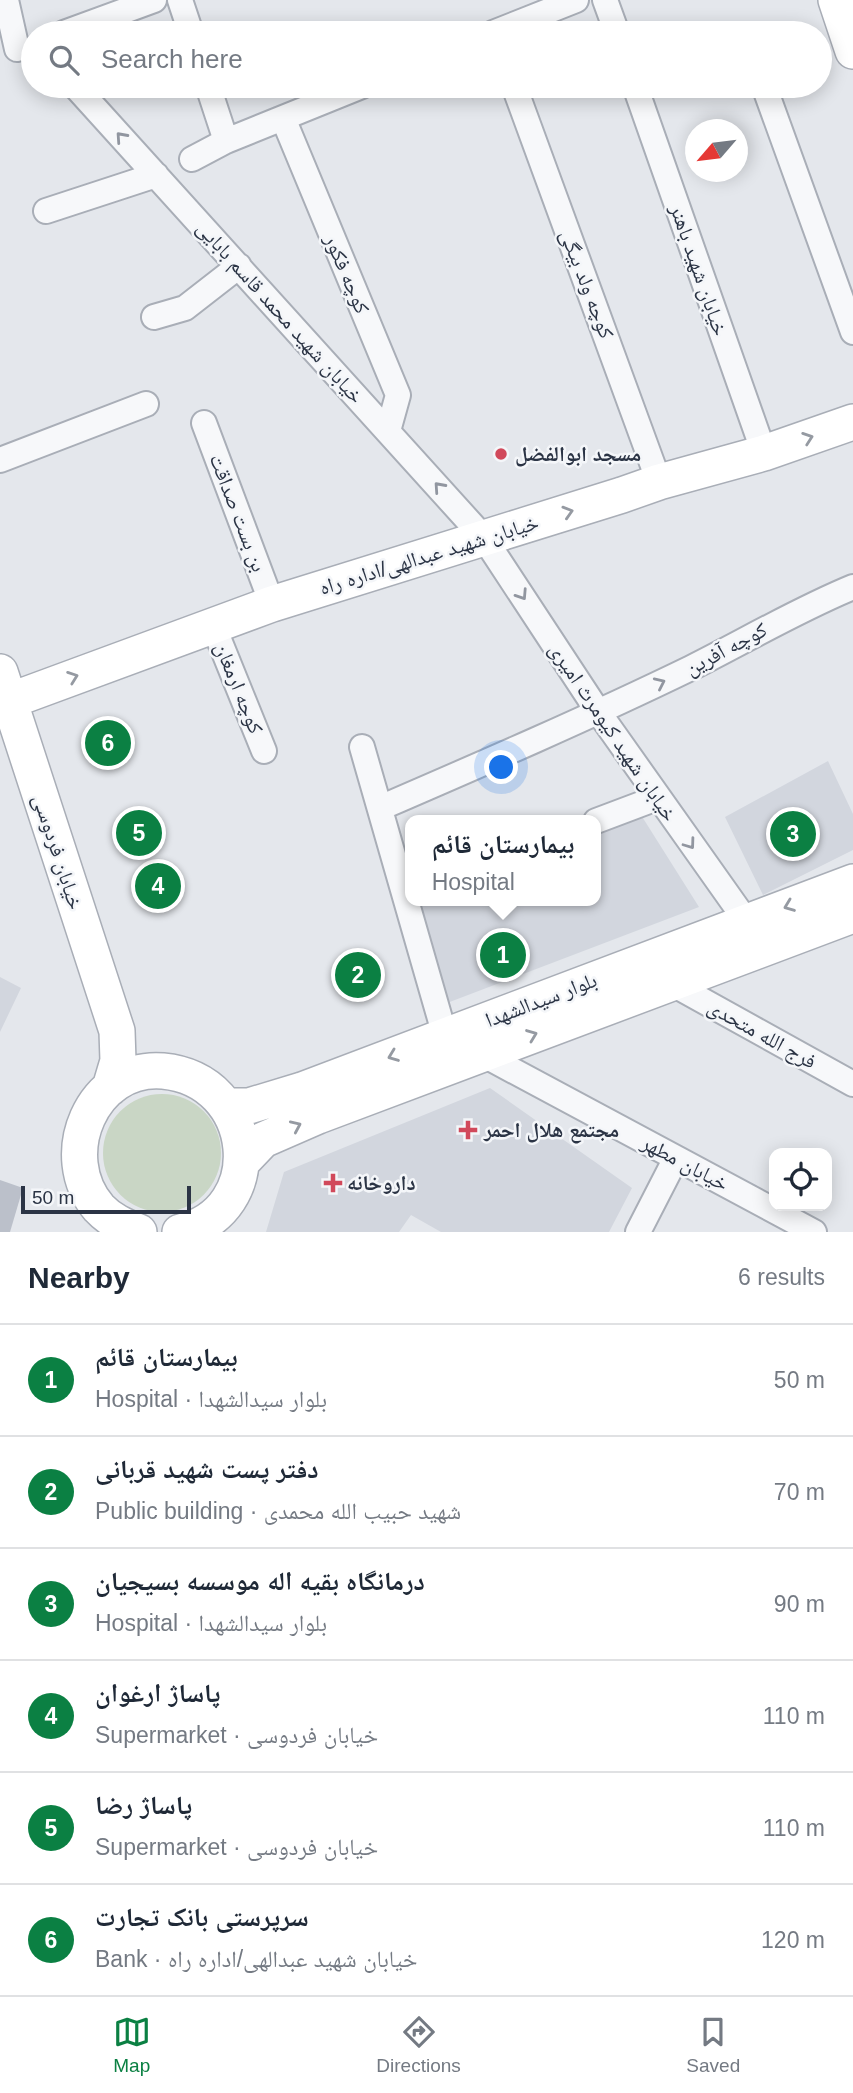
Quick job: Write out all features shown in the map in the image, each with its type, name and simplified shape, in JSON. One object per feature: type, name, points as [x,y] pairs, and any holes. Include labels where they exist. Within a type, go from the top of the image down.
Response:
[{"type":"street","points":[[6,0],[17,50]]},
{"type":"street","points":[[97,21],[154,0]]},
{"type":"street","points":[[180,0],[187,21]]},
{"type":"street","points":[[524,21],[576,0]]},
{"type":"street","points":[[605,0],[613,21]]},
{"type":"street","points":[[836,0],[853,51]]},
{"type":"street","name":"خیابان شهید محمد قاسم بابایی","points":[[86,98],[484,538]]},
{"type":"street","points":[[212,98],[226,141]]},
{"type":"street","points":[[192,159],[226,141],[332,98]]},
{"type":"street","name":"کوچه ولد بیگی","points":[[518,98],[659,482]]},
{"type":"street","name":"خیابان شهید باهنر","points":[[639,98],[764,453]]},
{"type":"street","points":[[768,98],[853,332]]},
{"type":"street","name":"کوچه فکور","points":[[283,118],[398,395],[388,431]]},
{"type":"street","points":[[46,211],[156,175]]},
{"type":"street","points":[[154,317],[185,307],[239,266]]},
{"type":"street","points":[[0,460],[146,404]]},
{"type":"street","name":"خیابان شهید عبدالهی/اداره راه","points":[[5,687],[213,625],[659,482],[764,453],[853,422]]},
{"type":"street","name":"بن بست صداقت","points":[[204,423],[272,604]]},
{"type":"street","name":"خیابان شهید کیومرث امیری","points":[[484,538],[598,713],[747,922]]},
{"type":"street","name":"کوچه آفرین","points":[[380,808],[598,713],[694,667],[799,611],[853,587]]},
{"type":"street","name":"کوچه ارمغان","points":[[213,625],[264,751]]},
{"type":"street","name":"خیابان فردوسی","points":[[5,687],[117,1031],[118,1061],[110,1088]]},
{"type":"street","points":[[362,747],[405,889]]},
{"type":"street","points":[[601,819],[657,798]]},
{"type":"street","name":"بلوار سیدالشهدا","points":[[227,1106],[249,1107],[302,1090],[853,882]]},
{"type":"street","points":[[410,906],[445,1036]]},
{"type":"street","name":"بلوار سیدالشهدا","points":[[241,1163],[263,1140],[318,1116],[853,915]]},
{"type":"street","name":"فرج الله متحدی","points":[[671,983],[853,1084]]},
{"type":"street","name":"خیابان فردوسی","points":[[117,1031],[160,1071]]},
{"type":"street","name":"خیابان مطهر","points":[[482,1054],[814,1232]]},
{"type":"street","points":[[139,1232],[119,1224],[99,1208],[85,1186],[78,1162],[80,1134],[91,1108],[110,1088],[134,1075],[160,1071],[186,1075],[209,1087],[227,1106],[241,1143],[241,1163],[231,1193],[206,1225],[180,1232]]},
{"type":"street","points":[[638,1232],[676,1158]]},
{"type":"shaded area","points":[[828,761],[853,814],[853,850],[763,895],[725,817]]},
{"type":"shaded area","points":[[641,815],[699,907],[447,1003],[420,906],[601,906],[601,831]]},
{"type":"shaded area","points":[[0,977],[21,988],[0,1032]]},
{"type":"shaded area","name":"مجتمع هلال احمر","points":[[490,1088],[632,1188],[609,1232],[441,1232],[411,1215],[399,1232],[266,1232],[284,1172]]},
{"type":"green space","points":[[162,1094],[195,1104],[211,1120],[221,1153],[211,1186],[195,1202],[162,1212],[129,1202],[113,1186],[103,1153],[113,1120],[129,1104]]},
{"type":"building","points":[[0,1180],[23,1188],[10,1232],[0,1232]]},
{"type":"place","name":"مسجد ابوالفضل","points":[[501,454]]},
{"type":"place","name":"سرپرستی بانک تجارت","points":[[108,743]]},
{"type":"place","name":"پاساژ رضا","points":[[139,833]]},
{"type":"place","name":"درمانگاه بقیه اله موسسه بسیجیان","points":[[793,834]]},
{"type":"place","name":"پاساژ ارغوان","points":[[158,886]]},
{"type":"place","name":"بیمارستان قائم","points":[[503,955]]},
{"type":"place","name":"دفتر پست شهید قربانی","points":[[358,975]]},
{"type":"place","name":"مجتمع هلال احمر","points":[[468,1130]]},
{"type":"place","name":"داروخانه","points":[[333,1183]]}]
